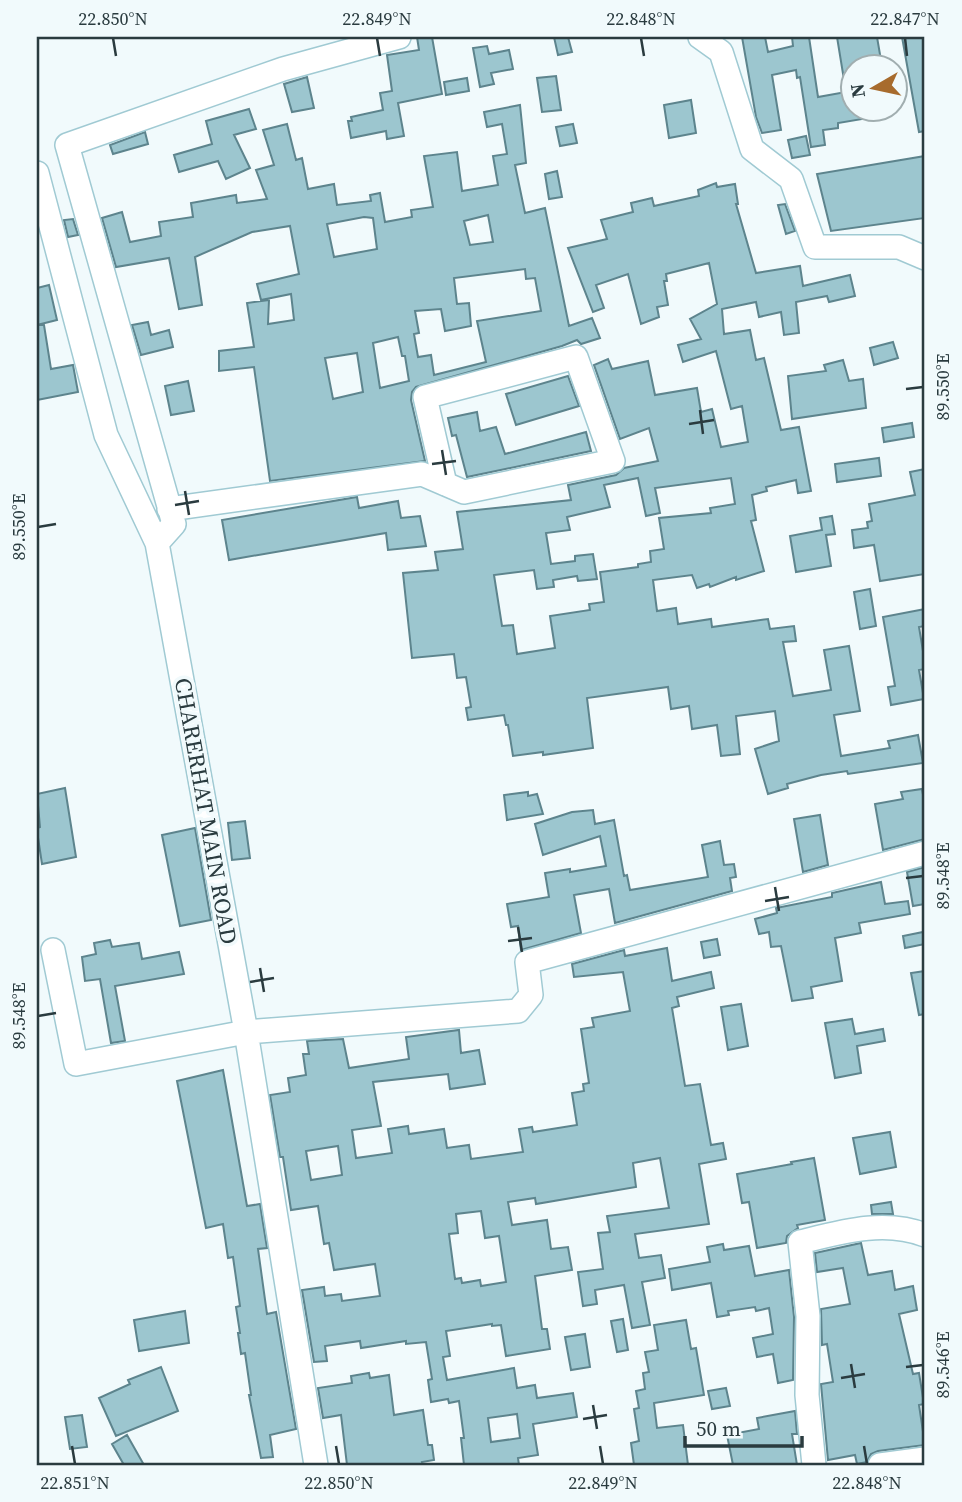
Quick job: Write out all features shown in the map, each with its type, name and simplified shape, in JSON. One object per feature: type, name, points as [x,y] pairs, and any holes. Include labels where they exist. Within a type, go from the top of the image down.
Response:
[{"type":"street","points":[[157,543],[174,524],[66,145],[283,69],[399,37]]},
{"type":"street","points":[[700,37],[721,52],[752,149],[791,179],[815,247],[899,247],[925,258]]},
{"type":"street","name":"CHARERHAT MAIN ROAD","points":[[37,173],[106,435],[157,543],[246,1032],[316,1465]]},
{"type":"street","points":[[169,509],[422,474],[445,484],[464,492],[613,461],[576,356],[425,397],[445,484]]},
{"type":"street","points":[[53,950],[76,1064],[246,1032],[518,1012],[531,995],[527,962],[925,853]]},
{"type":"street","points":[[814,1465],[807,1395],[808,1316],[800,1242],[868,1227],[915,1231],[925,1235]]},
{"type":"street","points":[[880,1465],[925,1459]]},
{"type":"building","points":[[417,37],[432,37],[442,94],[398,103],[404,136],[387,139],[386,131],[351,138],[348,121],[352,121],[351,117],[383,110],[380,93],[392,91],[387,55],[419,50]]},
{"type":"building","points":[[554,37],[568,37],[572,52],[558,55]]},
{"type":"building","points":[[742,37],[765,37],[768,52],[793,46],[792,37],[809,37],[818,97],[839,93],[839,122],[844,122],[838,123],[838,128],[823,130],[825,145],[811,147],[800,77],[797,78],[796,70],[772,75],[781,130],[762,133],[756,117]]},
{"type":"building","points":[[837,37],[877,37],[880,52],[839,52]]},
{"type":"building","points":[[902,37],[925,37],[925,131],[919,132],[909,76],[909,52],[905,52]]},
{"type":"building","points":[[487,46],[489,54],[509,50],[513,69],[491,73],[494,84],[480,87],[473,48]]},
{"type":"building","points":[[556,76],[561,110],[542,112],[537,78]]},
{"type":"building","points":[[307,77],[314,108],[292,112],[284,84]]},
{"type":"building","points":[[467,78],[469,91],[446,95],[444,82]]},
{"type":"building","points":[[691,100],[696,133],[669,138],[664,105]]},
{"type":"building","points":[[520,105],[526,163],[515,165],[525,213],[545,208],[569,326],[592,318],[600,338],[581,344],[577,340],[416,387],[411,400],[425,461],[270,481],[254,367],[219,371],[219,351],[254,347],[247,303],[269,300],[268,324],[294,320],[291,294],[261,300],[257,284],[299,274],[290,226],[252,232],[195,257],[202,305],[179,309],[169,258],[116,267],[102,218],[122,212],[130,242],[161,236],[159,222],[193,217],[191,203],[236,195],[237,203],[267,199],[256,170],[274,165],[263,130],[287,124],[296,160],[302,158],[308,189],[334,184],[337,205],[371,201],[370,195],[380,193],[385,222],[412,217],[411,210],[433,207],[424,156],[457,152],[462,191],[498,185],[493,156],[507,154],[502,124],[487,127],[484,112]],"holes":[[[488,215],[493,242],[470,245],[464,221]],[[364,217],[373,218],[377,249],[334,257],[327,224]],[[525,269],[526,279],[535,278],[541,311],[477,321],[486,362],[434,375],[431,355],[418,357],[414,334],[419,333],[415,311],[441,309],[445,331],[471,326],[469,303],[457,304],[454,278]],[[398,337],[402,356],[405,356],[409,381],[380,388],[373,343]],[[357,353],[363,392],[333,399],[325,358]]]},
{"type":"building","points":[[249,109],[256,129],[234,135],[250,168],[226,179],[218,161],[179,172],[174,155],[212,144],[206,121]]},
{"type":"building","points":[[573,124],[577,143],[560,146],[556,127]]},
{"type":"building","points":[[145,132],[148,144],[113,154],[110,145]]},
{"type":"building","points":[[806,136],[810,155],[792,158],[788,140]]},
{"type":"building","points":[[925,156],[925,218],[831,231],[817,174]]},
{"type":"building","points":[[557,171],[562,197],[549,199],[545,174]]},
{"type":"building","points":[[716,183],[717,187],[735,184],[736,204],[756,273],[800,266],[803,286],[850,275],[855,296],[829,302],[827,296],[796,302],[799,333],[784,335],[781,312],[759,317],[756,302],[722,309],[724,334],[750,330],[756,360],[764,358],[781,430],[799,427],[811,491],[798,493],[796,480],[766,487],[767,491],[752,495],[756,520],[751,521],[764,571],[736,580],[736,577],[710,587],[709,584],[697,588],[692,575],[653,580],[657,611],[676,608],[678,624],[711,619],[712,627],[768,619],[770,629],[794,626],[796,641],[783,642],[793,696],[831,690],[824,650],[849,646],[860,711],[834,715],[841,756],[890,748],[888,741],[918,735],[923,763],[848,774],[847,771],[821,775],[787,784],[788,788],[768,794],[755,749],[779,741],[775,711],[736,716],[740,754],[721,756],[717,725],[692,729],[689,706],[671,709],[668,687],[587,698],[593,748],[513,756],[504,715],[468,720],[466,708],[471,707],[466,677],[457,678],[454,654],[412,658],[403,573],[438,570],[435,552],[463,549],[457,512],[571,500],[568,485],[616,475],[624,468],[658,461],[649,428],[620,439],[594,365],[608,359],[612,369],[648,361],[655,395],[697,388],[701,412],[712,409],[721,447],[748,442],[742,406],[731,409],[716,351],[683,362],[678,345],[701,339],[690,319],[717,304],[709,263],[666,274],[667,281],[664,281],[668,305],[657,307],[659,317],[641,324],[628,274],[596,285],[604,308],[593,312],[568,248],[607,239],[601,220],[633,212],[631,203],[652,198],[654,206],[699,196],[698,190]],"holes":[[[638,478],[646,516],[660,513],[655,488],[731,478],[735,504],[710,508],[711,513],[659,518],[664,549],[650,551],[651,562],[638,564],[638,567],[600,572],[604,602],[589,604],[590,610],[550,616],[555,648],[517,654],[513,625],[502,626],[494,575],[534,570],[537,589],[554,587],[553,580],[577,576],[578,581],[597,579],[593,554],[575,556],[575,561],[551,564],[546,533],[570,530],[567,517],[610,507],[604,485]]]},
{"type":"building","points":[[785,204],[795,231],[786,234],[778,205]]},
{"type":"building","points":[[73,219],[78,235],[68,237],[64,220]]},
{"type":"building","points":[[49,285],[57,320],[37,325],[37,288]]},
{"type":"building","points":[[148,322],[151,335],[169,330],[173,347],[141,355],[132,325]]},
{"type":"building","points":[[37,325],[44,325],[51,369],[73,365],[78,392],[37,400]]},
{"type":"building","points":[[893,342],[898,358],[874,365],[870,348]]},
{"type":"building","points":[[843,360],[849,381],[863,379],[866,408],[792,419],[788,376],[826,371],[824,365]]},
{"type":"building","points":[[568,376],[579,406],[516,425],[506,394]]},
{"type":"building","points":[[188,381],[194,411],[171,415],[165,386]]},
{"type":"building","points":[[477,412],[480,431],[496,427],[505,454],[586,432],[591,451],[467,477],[456,435],[452,436],[448,418]]},
{"type":"building","points":[[912,423],[914,437],[884,442],[882,428]]},
{"type":"building","points":[[879,458],[881,476],[837,482],[835,464]]},
{"type":"building","points":[[925,469],[925,574],[880,581],[874,545],[854,548],[852,530],[868,528],[867,522],[872,521],[869,504],[915,495],[910,472]]},
{"type":"building","points":[[357,497],[359,508],[398,501],[401,518],[420,516],[426,546],[388,550],[386,533],[229,560],[222,520]]},
{"type":"building","points":[[832,516],[835,534],[826,535],[831,566],[796,572],[790,536],[822,530],[820,518]]},
{"type":"building","points":[[870,589],[876,626],[860,629],[854,592]]},
{"type":"building","points":[[925,609],[925,626],[919,627],[925,663],[925,669],[919,670],[924,699],[891,705],[888,687],[895,686],[883,617]]},
{"type":"building","points":[[65,788],[76,857],[42,864],[37,831],[40,827],[37,794]]},
{"type":"building","points":[[922,789],[925,839],[883,850],[875,804],[903,799],[901,792]]},
{"type":"building","points":[[528,792],[528,796],[537,794],[543,814],[507,820],[504,795]]},
{"type":"building","points":[[593,810],[595,824],[614,820],[624,876],[627,875],[630,890],[708,877],[702,845],[720,841],[724,865],[734,864],[736,877],[730,878],[732,891],[615,923],[609,889],[574,895],[581,933],[521,950],[518,926],[511,927],[507,904],[549,897],[545,873],[606,866],[600,836],[543,855],[535,824],[572,812]]},
{"type":"building","points":[[820,815],[828,865],[803,872],[794,819]]},
{"type":"building","points":[[245,821],[250,858],[232,860],[228,823]]},
{"type":"building","points":[[195,828],[211,920],[180,926],[162,835]]},
{"type":"building","points":[[925,867],[925,904],[913,906],[907,872]]},
{"type":"building","points":[[881,882],[885,904],[908,901],[910,914],[859,923],[861,933],[835,938],[842,981],[811,987],[813,998],[792,1001],[781,946],[771,947],[769,932],[759,934],[755,919],[777,913],[776,908],[832,897],[832,893]]},
{"type":"building","points":[[923,932],[925,944],[905,948],[903,936]]},
{"type":"building","points":[[717,939],[720,955],[704,958],[701,942]]},
{"type":"building","points":[[110,940],[112,947],[139,943],[142,959],[179,952],[184,974],[115,986],[125,1041],[111,1043],[100,979],[85,981],[82,957],[96,954],[94,943]]},
{"type":"building","points":[[667,948],[672,981],[711,972],[714,988],[677,997],[679,1006],[672,1008],[685,1086],[700,1084],[711,1145],[723,1143],[726,1159],[699,1164],[709,1224],[635,1234],[639,1258],[661,1255],[665,1278],[642,1282],[650,1325],[632,1328],[624,1285],[595,1290],[597,1304],[583,1306],[578,1272],[603,1269],[598,1233],[610,1232],[607,1216],[669,1208],[660,1158],[633,1163],[636,1187],[536,1204],[535,1198],[508,1202],[512,1225],[547,1220],[551,1249],[568,1247],[572,1270],[535,1276],[542,1329],[547,1329],[550,1349],[506,1356],[501,1325],[446,1331],[450,1356],[443,1357],[447,1380],[514,1368],[517,1388],[535,1385],[537,1398],[573,1393],[577,1417],[533,1424],[538,1455],[518,1458],[519,1465],[464,1465],[461,1438],[464,1438],[459,1401],[449,1403],[448,1399],[431,1402],[428,1380],[432,1379],[426,1342],[406,1344],[406,1341],[361,1348],[360,1341],[325,1346],[327,1361],[314,1362],[302,1290],[324,1287],[325,1296],[341,1294],[342,1301],[380,1296],[375,1264],[334,1270],[329,1243],[324,1244],[318,1206],[291,1210],[270,1095],[290,1092],[288,1078],[306,1075],[303,1054],[309,1054],[307,1041],[343,1039],[349,1068],[409,1059],[406,1037],[459,1030],[461,1053],[479,1050],[485,1084],[450,1089],[448,1074],[373,1082],[381,1126],[352,1130],[356,1158],[392,1153],[388,1129],[408,1126],[409,1134],[444,1129],[447,1148],[469,1145],[471,1159],[523,1152],[519,1129],[532,1127],[533,1132],[577,1125],[572,1093],[584,1091],[583,1084],[589,1083],[581,1029],[594,1027],[592,1018],[630,1011],[623,972],[574,977],[572,964],[624,950],[625,956]],"holes":[[[338,1146],[342,1175],[311,1180],[306,1151]],[[481,1211],[485,1238],[499,1236],[506,1282],[481,1286],[480,1280],[462,1283],[461,1278],[455,1279],[449,1234],[458,1233],[456,1214]],[[517,1414],[520,1438],[491,1442],[488,1418]]]},
{"type":"building","points":[[925,971],[925,1014],[919,1015],[911,973]]},
{"type":"building","points":[[741,1004],[748,1046],[728,1050],[721,1007]]},
{"type":"building","points":[[852,1019],[855,1034],[883,1029],[885,1041],[857,1046],[861,1073],[835,1078],[825,1023]]},
{"type":"building","points":[[223,1070],[247,1206],[260,1204],[267,1248],[258,1249],[267,1314],[276,1312],[296,1429],[270,1435],[273,1457],[261,1458],[249,1395],[245,1353],[241,1354],[238,1333],[236,1307],[240,1306],[233,1257],[228,1258],[223,1224],[206,1228],[177,1081]]},
{"type":"building","points":[[890,1132],[896,1167],[860,1174],[853,1138]]},
{"type":"building","points":[[814,1158],[825,1220],[797,1225],[798,1228],[787,1236],[786,1243],[757,1248],[749,1202],[742,1203],[737,1174]]},
{"type":"building","points":[[891,1202],[893,1214],[872,1214],[871,1205]]},
{"type":"building","points":[[861,1243],[868,1275],[892,1271],[895,1290],[913,1286],[917,1310],[899,1314],[913,1374],[919,1373],[924,1404],[919,1405],[925,1445],[878,1451],[871,1454],[867,1462],[857,1464],[855,1455],[828,1460],[821,1384],[833,1382],[827,1344],[822,1345],[821,1309],[850,1304],[843,1268],[817,1272],[815,1253]]},
{"type":"building","points":[[723,1244],[724,1250],[749,1246],[755,1276],[789,1270],[794,1317],[793,1380],[778,1383],[773,1354],[757,1357],[753,1338],[773,1334],[769,1308],[728,1311],[729,1315],[717,1317],[711,1283],[672,1290],[669,1269],[710,1262],[707,1247]]},
{"type":"building","points":[[185,1311],[189,1343],[139,1351],[134,1320]]},
{"type":"building","points":[[623,1319],[628,1350],[617,1352],[611,1321]]},
{"type":"building","points":[[686,1320],[691,1349],[696,1348],[704,1395],[654,1403],[657,1428],[683,1425],[688,1465],[634,1465],[631,1443],[639,1441],[634,1409],[639,1408],[636,1391],[645,1389],[643,1373],[649,1372],[645,1352],[658,1350],[654,1325]]},
{"type":"building","points":[[585,1334],[590,1367],[571,1370],[565,1337]]},
{"type":"building","points":[[161,1367],[178,1411],[116,1436],[99,1398],[130,1384],[128,1380]]},
{"type":"building","points":[[369,1373],[370,1378],[389,1375],[394,1415],[423,1410],[428,1445],[432,1445],[434,1460],[422,1462],[423,1465],[347,1465],[341,1415],[323,1418],[318,1388],[352,1383],[351,1376]]},
{"type":"building","points":[[726,1388],[730,1406],[712,1409],[708,1391]]},
{"type":"building","points":[[795,1411],[797,1434],[792,1434],[797,1465],[733,1465],[727,1435],[759,1429],[757,1418]]},
{"type":"building","points":[[82,1415],[87,1447],[70,1449],[65,1417]]},
{"type":"building","points":[[127,1435],[144,1465],[124,1465],[112,1444]]}]
